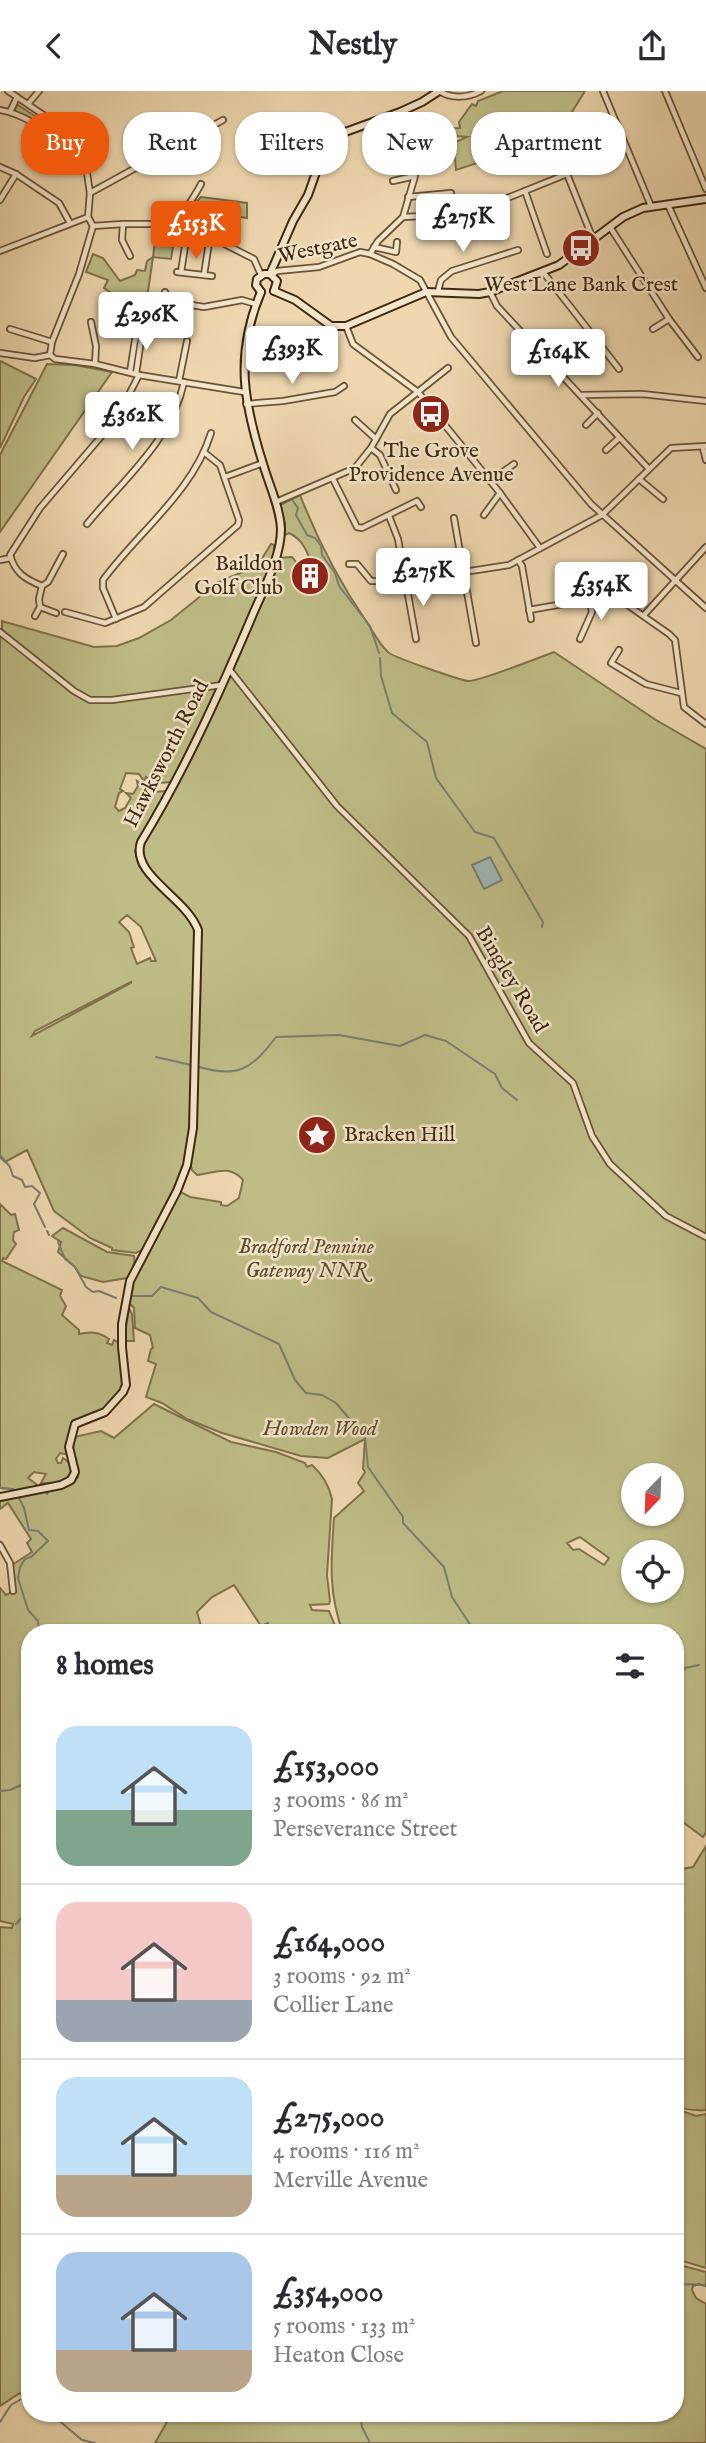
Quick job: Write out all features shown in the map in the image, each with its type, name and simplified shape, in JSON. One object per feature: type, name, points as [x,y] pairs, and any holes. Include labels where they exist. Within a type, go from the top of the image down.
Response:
[{"type":"street","points":[[8,91],[76,138],[84,153],[90,193],[88,217],[93,226],[79,275],[52,342],[50,355]]},
{"type":"street","points":[[28,104],[39,91]]},
{"type":"street","points":[[271,274],[287,233],[309,195],[322,154],[330,140],[422,102],[439,91],[450,97],[481,91]]},
{"type":"street","points":[[603,91],[652,207]]},
{"type":"street","points":[[665,91],[706,189]]},
{"type":"street","points":[[10,112],[17,97]]},
{"type":"street","points":[[0,110],[21,117]]},
{"type":"street","points":[[90,193],[223,120]]},
{"type":"street","points":[[0,167],[16,174],[59,203],[70,223]]},
{"type":"street","points":[[0,200],[16,174]]},
{"type":"street","points":[[402,217],[445,215],[480,209],[567,174],[593,239]]},
{"type":"street","points":[[393,181],[415,176],[402,217],[370,254],[420,279],[451,337],[602,515],[706,608]]},
{"type":"street","points":[[179,224],[185,207],[194,198],[201,184]]},
{"type":"street","points":[[525,191],[547,254]]},
{"type":"street","points":[[408,197],[451,193]]},
{"type":"street","points":[[271,274],[261,275],[256,282],[261,292],[267,294],[274,291],[295,300],[331,326],[345,326],[426,292],[490,292],[543,272],[572,257],[623,217],[652,207],[706,199]]},
{"type":"street","points":[[668,205],[706,288]]},
{"type":"street","points":[[0,251],[88,217]]},
{"type":"street","points":[[123,224],[122,240],[130,256]]},
{"type":"street","points":[[93,226],[179,224],[210,236],[254,259],[261,275]]},
{"type":"street","points":[[188,227],[179,272],[212,276]]},
{"type":"street","points":[[610,227],[669,319],[698,357]]},
{"type":"street","points":[[204,275],[210,236]]},
{"type":"street","points":[[374,247],[396,252],[397,242]]},
{"type":"street","points":[[438,291],[441,280],[452,271],[518,250]]},
{"type":"street","name":"Westgate","points":[[271,274],[277,271],[319,267],[360,252],[370,254]]},
{"type":"street","points":[[543,272],[620,369]]},
{"type":"street","points":[[271,274],[277,281],[274,291]]},
{"type":"street","points":[[163,300],[165,292]]},
{"type":"street","points":[[261,292],[248,325],[244,392],[252,432],[276,502],[355,468],[371,448],[390,414],[447,368]]},
{"type":"street","points":[[490,292],[497,306],[649,468]]},
{"type":"street","points":[[154,299],[204,307],[242,300],[256,304]]},
{"type":"street","points":[[42,586],[21,576],[10,555],[40,508],[117,418],[135,374],[143,325],[150,309]]},
{"type":"street","points":[[653,329],[669,319]]},
{"type":"street","points":[[91,322],[96,347],[95,364]]},
{"type":"street","points":[[345,326],[354,344],[418,392],[500,493],[540,548]]},
{"type":"street","points":[[10,329],[52,342]]},
{"type":"street","points":[[87,524],[161,438],[181,397],[187,341]]},
{"type":"street","points":[[0,353],[35,358],[50,355],[55,359],[244,392]]},
{"type":"street","points":[[246,404],[283,401],[335,391],[344,386]]},
{"type":"street","points":[[582,395],[642,394],[706,401]]},
{"type":"street","points":[[586,425],[598,413]]},
{"type":"street","points":[[355,420],[376,439]]},
{"type":"street","points":[[116,619],[103,588],[103,579],[182,486],[205,453],[211,433]]},
{"type":"street","points":[[606,450],[619,438]]},
{"type":"street","points":[[349,564],[357,564],[371,581],[405,581],[509,565],[602,515],[671,448],[704,447],[706,460]]},
{"type":"street","points":[[371,448],[380,455],[396,490]]},
{"type":"street","points":[[65,612],[105,623],[144,607],[238,525],[239,520],[225,477],[216,460],[205,453]]},
{"type":"street","points":[[225,477],[263,463]]},
{"type":"street","points":[[490,481],[514,464]]},
{"type":"street","points":[[333,479],[357,527],[362,528],[417,501],[421,507]]},
{"type":"street","points":[[639,479],[663,499]]},
{"type":"street","points":[[484,515],[500,493]]},
{"type":"street","name":"Hawksworth Road","points":[[0,1497],[71,1481],[75,1472],[69,1447],[75,1424],[105,1412],[123,1392],[125,1385],[121,1347],[130,1282],[177,1191],[187,1165],[193,1128],[200,943],[193,918],[144,868],[138,856],[139,849],[192,751],[223,685],[275,558],[281,529],[276,502]]},
{"type":"street","points":[[389,516],[398,539],[416,639]]},
{"type":"street","points":[[454,517],[476,643]]},
{"type":"street","points":[[644,615],[706,547]]},
{"type":"street","points":[[35,616],[40,607],[42,586],[48,582],[63,554]]},
{"type":"street","points":[[0,560],[11,558]]},
{"type":"street","points":[[518,560],[522,566],[531,619]]},
{"type":"street","points":[[529,610],[616,597],[644,615],[674,641],[684,707],[706,724]]},
{"type":"street","points":[[580,639],[592,612],[590,600]]},
{"type":"street","points":[[40,607],[56,613]]},
{"type":"street","points":[[0,632],[74,691],[90,700],[112,700],[223,685]]},
{"type":"street","points":[[619,650],[611,663],[646,684],[681,693]]},
{"type":"street","name":"Bingley Road","points":[[229,669],[337,806],[469,936],[529,1043],[573,1083],[592,1136],[610,1164],[666,1216],[706,1237]]},
{"type":"street","points":[[0,1545],[10,1563],[13,1591]]},
{"type":"green space","points":[[503,91],[585,91],[572,112],[471,112],[471,165],[457,170],[457,142],[467,137],[457,136],[457,128],[460,128],[459,122],[472,104],[476,106],[478,101]]},
{"type":"green space","points":[[18,105],[29,112],[21,112],[21,116],[15,109]]},
{"type":"green space","points":[[201,197],[247,203],[247,218],[228,215],[225,230],[219,229],[213,235],[206,231],[209,221],[196,217],[198,212],[189,209]]},
{"type":"green space","points":[[157,226],[176,227],[171,259],[153,257]]},
{"type":"green space","points":[[93,254],[103,258],[120,281],[135,275],[137,270],[145,271],[147,261],[153,257],[146,305],[114,295],[104,288],[108,280],[86,272]]},
{"type":"green space","points":[[0,361],[36,379],[24,397],[0,448]]},
{"type":"green space","points":[[47,364],[75,365],[112,372],[0,532],[0,455]]},
{"type":"green space","points":[[300,495],[338,575],[379,641],[392,655],[468,681],[496,674],[554,652],[656,720],[706,749],[706,1832],[703,1837],[684,1823],[684,1624],[340,1624],[333,1590],[334,1518],[364,1491],[358,1483],[365,1472],[365,1439],[328,1458],[301,1456],[222,1433],[187,1419],[162,1403],[146,1397],[156,1364],[148,1361],[153,1348],[150,1335],[135,1328],[134,1308],[129,1303],[133,1281],[179,1191],[190,1197],[221,1202],[221,1205],[227,1206],[239,1198],[243,1180],[227,1171],[197,1175],[190,1162],[197,1102],[199,970],[194,1102],[184,1168],[142,1250],[136,1253],[112,1250],[90,1238],[54,1211],[27,1150],[5,1162],[0,1157],[0,634],[83,698],[105,702],[83,696],[2,633],[2,621],[94,647],[117,646],[139,638],[171,620],[218,582],[245,571],[261,560],[271,544],[274,545],[275,558],[292,557],[311,587],[318,583],[301,542],[289,533],[285,535],[280,505]],"holes":[[[222,686],[197,744],[141,850],[145,867],[154,882],[139,866],[135,851],[168,793],[154,792],[137,781],[138,786],[133,794],[126,793],[131,798],[125,808],[119,811],[115,807],[119,793],[123,791],[120,789],[126,773],[139,774],[144,781],[146,777],[159,783],[172,782],[217,691],[214,687]],[[127,915],[141,927],[156,961],[151,961],[150,958],[137,964],[129,932],[119,922]],[[131,983],[32,1036],[35,1031]],[[580,1537],[609,1558],[604,1565],[579,1549],[573,1550],[567,1543]]]},
{"type":"green space","points":[[0,1204],[11,1215],[15,1214],[19,1230],[14,1232],[13,1240],[16,1244],[2,1261],[62,1290],[60,1296],[66,1306],[62,1315],[79,1330],[79,1334],[95,1333],[109,1339],[107,1343],[112,1345],[114,1340],[119,1343],[123,1387],[109,1405],[74,1420],[67,1446],[69,1455],[60,1453],[56,1459],[61,1463],[63,1458],[71,1464],[72,1471],[65,1479],[58,1483],[41,1483],[46,1474],[34,1472],[28,1478],[40,1487],[9,1494],[12,1489],[0,1488]]},
{"type":"green space","points":[[63,1228],[107,1252],[134,1256],[134,1264],[127,1278],[103,1282],[81,1276],[58,1252],[61,1242],[52,1236]]},
{"type":"green space","points":[[129,1308],[134,1341],[124,1341]]},
{"type":"green space","points":[[154,1404],[231,1442],[276,1452],[305,1463],[307,1467],[312,1465],[327,1485],[332,1499],[327,1575],[330,1601],[329,1604],[310,1605],[312,1610],[329,1611],[334,1624],[260,1624],[234,1585],[212,1597],[197,1612],[200,1624],[21,1624],[21,2394],[0,2406],[0,1927],[12,1928],[13,1924],[0,1921],[0,1588],[6,1595],[13,1591],[12,1565],[32,1552],[27,1543],[31,1539],[8,1503],[0,1509],[0,1501],[45,1491],[47,1494],[50,1490],[72,1484],[78,1477],[73,1450],[74,1437],[101,1431],[114,1438]]},
{"type":"green space","points":[[706,1846],[706,2110],[684,2108],[684,1869],[693,1867]]},
{"type":"green space","points":[[684,2112],[696,2116],[706,2114],[706,2268],[684,2261]]},
{"type":"green space","points":[[684,2266],[706,2272],[706,2286],[699,2284],[693,2286],[692,2290],[696,2298],[706,2304],[706,2443],[155,2443],[167,2422],[684,2422]]},
{"type":"water","points":[[490,857],[502,880],[484,889],[472,865]]},
{"type":"waterway","points":[[293,501],[298,508],[296,515],[307,535],[315,538],[321,546],[322,555],[335,573],[339,586],[370,626],[379,653]]},
{"type":"waterway","points":[[380,658],[381,676],[392,713],[427,742],[436,778],[475,832],[494,838],[543,922],[542,927]]},
{"type":"waterway","points":[[196,1066],[222,1072],[242,1069],[259,1057],[276,1037],[339,1035],[400,1046],[425,1035],[446,1041],[495,1074],[502,1088],[517,1100]]},
{"type":"waterway","points":[[156,1057],[191,1065]]},
{"type":"waterway","points":[[0,1155],[10,1167],[13,1176],[22,1180],[25,1187],[32,1186],[40,1193],[34,1204],[45,1227]]},
{"type":"waterway","points":[[47,1231],[49,1235]]},
{"type":"waterway","points":[[58,1242],[65,1259],[75,1267],[86,1287],[93,1292],[99,1291],[116,1298]]},
{"type":"waterway","points":[[131,1296],[152,1296],[161,1287],[198,1298],[211,1312],[279,1344],[295,1380],[306,1393],[322,1395],[336,1403],[365,1437],[368,1467],[403,1517],[403,1523],[444,1567],[452,1597],[470,1624]]},
{"type":"waterway","points":[[0,1488],[15,1491]]},
{"type":"waterway","points":[[18,1496],[29,1530],[38,1531],[48,1541],[31,1557],[25,1559],[18,1578],[28,1610],[38,1624]]},
{"type":"waterway","points":[[684,1669],[699,1665]]},
{"type":"waterway","points":[[0,1791],[21,1785]]},
{"type":"waterway","points":[[16,1924],[21,1918]]},
{"type":"waterway","points":[[684,2284],[706,2286]]},
{"type":"waterway","points":[[0,2422],[11,2405],[21,2399]]},
{"type":"waterway","points":[[61,2422],[82,2440],[95,2443]]},
{"type":"waterway","points":[[361,2422],[370,2443]]},
{"type":"place","name":"West Lane Bank Crest","points":[[581,248]]},
{"type":"place","name":"The Grove Providence Avenue","points":[[431,414]]},
{"type":"place","name":"Baildon Golf Club","points":[[310,576]]},
{"type":"place","name":"Bracken Hill","points":[[317,1135]]},
{"type":"park label","name":"Bradford Pennine Gateway NNR","points":[[306,1259]]},
{"type":"park label","name":"Howden Wood","points":[[320,1429]]}]
